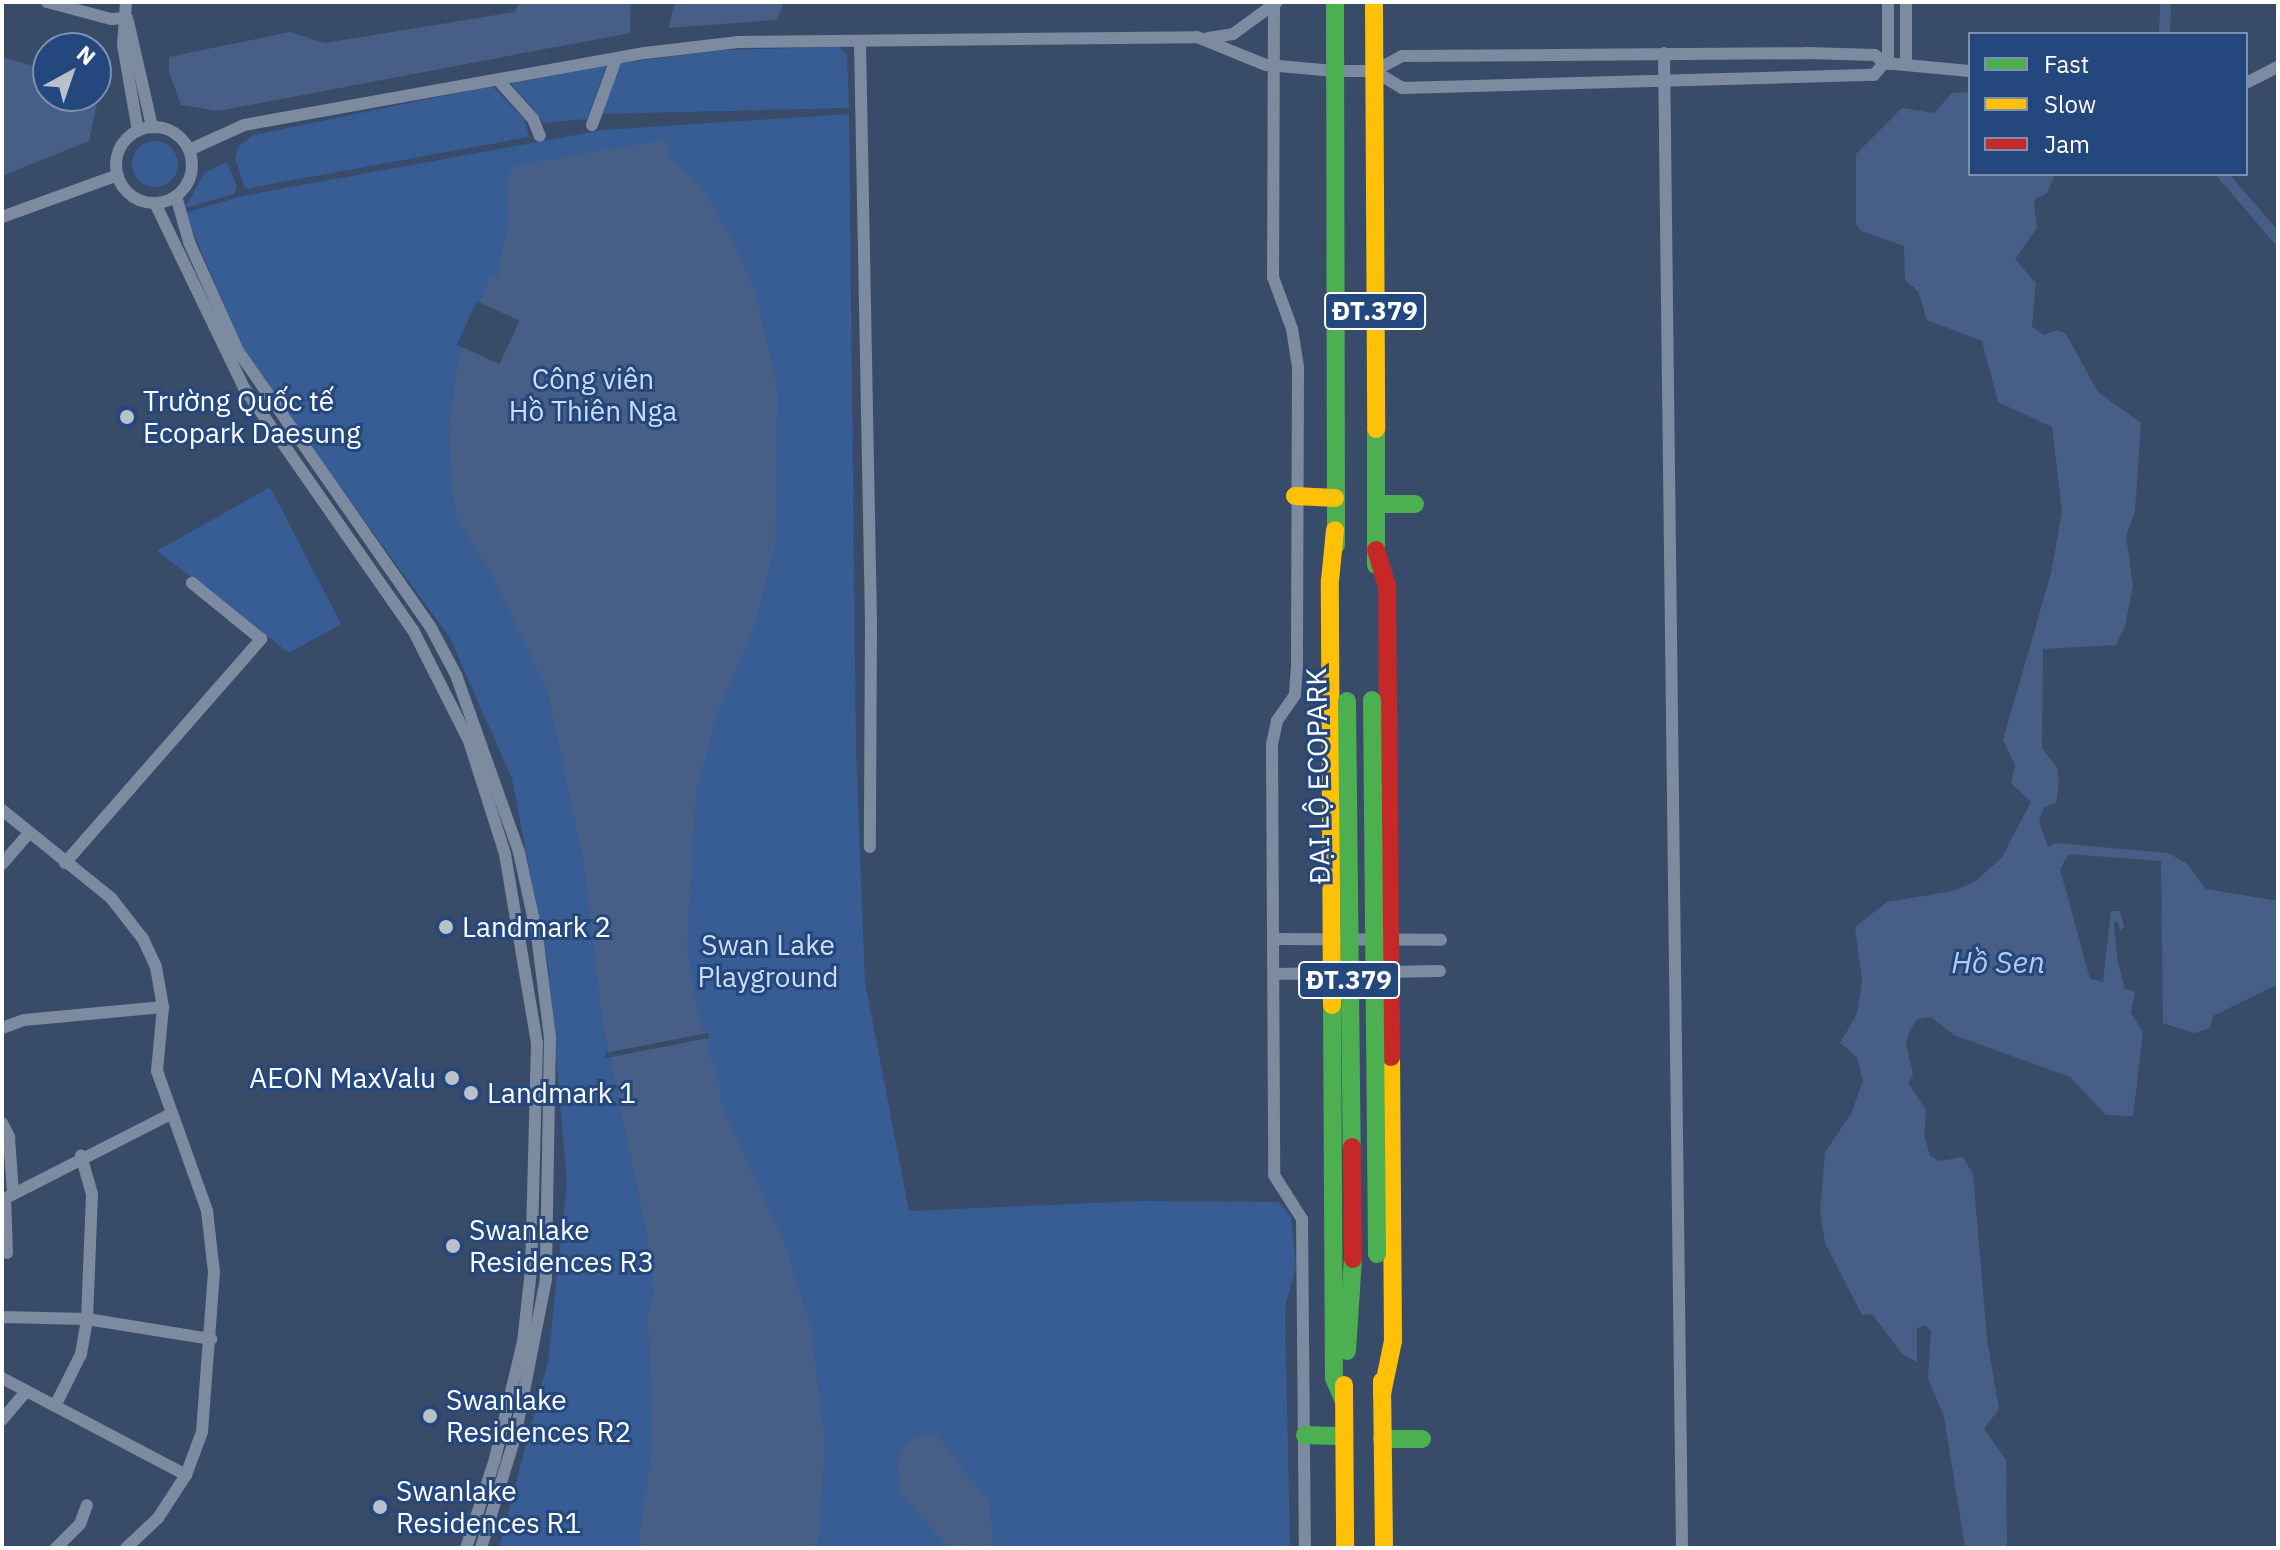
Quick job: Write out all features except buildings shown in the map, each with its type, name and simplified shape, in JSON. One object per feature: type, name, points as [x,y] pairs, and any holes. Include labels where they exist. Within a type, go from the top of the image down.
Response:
[{"type":"highway","name":"ĐẠI LỘ ECOPARK","points":[[1335,2],[1335,530],[1347,701],[1353,1259],[1343,1399],[1345,1548]]},
{"type":"highway","name":"ĐẠI LỘ ECOPARK","points":[[1374,2],[1376,550],[1372,700],[1377,1254],[1384,1548]]},
{"type":"highway","points":[[1295,496],[1335,498]]},
{"type":"highway","points":[[1376,504],[1415,504]]},
{"type":"highway","points":[[1335,530],[1330,581],[1334,1378],[1343,1399]]},
{"type":"highway","points":[[1376,550],[1387,585],[1393,1341],[1382,1394]]},
{"type":"highway","points":[[1305,1435],[1343,1436]]},
{"type":"highway","points":[[1382,1439],[1422,1439]]},
{"type":"street","points":[[47,2],[127,18]]},
{"type":"street","points":[[126,2],[152,127]]},
{"type":"street","points":[[1374,71],[1402,88],[1874,75],[1886,63],[1888,2]]},
{"type":"street","points":[[1906,2],[1906,64]]},
{"type":"street","points":[[189,150],[244,125],[616,59],[738,42],[1197,37],[1233,34],[1276,3]]},
{"type":"street","points":[[1276,3],[1273,277],[1292,329],[1298,367],[1295,695],[1277,721],[1272,744],[1274,1175],[1302,1219],[1305,1548]]},
{"type":"street","points":[[127,18],[123,45],[138,131]]},
{"type":"street","points":[[1197,37],[1274,66],[1335,71],[1374,71],[1402,56],[1664,53],[1862,54],[1875,55],[1886,63],[1968,71]]},
{"type":"street","points":[[860,43],[871,622],[870,847]]},
{"type":"street","points":[[1664,53],[1682,1548]]},
{"type":"street","points":[[592,125],[616,59]]},
{"type":"street","points":[[2248,82],[2278,67]]},
{"type":"street","points":[[499,81],[533,119],[540,136]]},
{"type":"street","points":[[152,127],[178,135],[189,150],[192,170],[176,196],[155,203],[132,195],[118,175],[118,154],[138,131],[152,127]]},
{"type":"street","points":[[2,217],[118,175]]},
{"type":"street","points":[[176,196],[189,242],[232,354]]},
{"type":"street","points":[[155,203],[232,354],[361,537],[430,626],[481,735],[519,852],[537,935],[544,1068],[546,1279],[481,1548]]},
{"type":"street","points":[[361,537],[413,630],[469,741],[519,914],[544,1068]]},
{"type":"street","points":[[65,863],[261,639],[192,583]]},
{"type":"street","points":[[469,741],[481,735]]},
{"type":"street","points":[[2,810],[111,898],[143,939],[156,967],[163,1007],[157,1071],[207,1211],[214,1272],[202,1432],[186,1475],[158,1518],[126,1548]]},
{"type":"street","points":[[2,864],[29,833]]},
{"type":"street","points":[[1275,939],[1441,940]]},
{"type":"street","points":[[1275,974],[1440,971]]},
{"type":"street","points":[[2,1028],[24,1020],[163,1007]]},
{"type":"street","points":[[7,1197],[81,1156],[171,1114]]},
{"type":"street","points":[[2,1123],[9,1137],[7,1253]]},
{"type":"street","points":[[55,1406],[81,1354],[87,1319],[92,1194],[81,1156]]},
{"type":"street","points":[[2,1317],[87,1319],[211,1339]]},
{"type":"street","points":[[2,1378],[186,1475]]},
{"type":"street","points":[[2,1420],[26,1391]]},
{"type":"street","points":[[466,1548],[513,1413]]},
{"type":"street","points":[[56,1548],[80,1524],[87,1505]]},
{"type":"green space","points":[[839,47],[847,54],[849,108],[599,114],[621,63],[723,50]]},
{"type":"green space","points":[[606,66],[587,119],[544,123],[511,83]]},
{"type":"green space","points":[[492,86],[525,120],[529,137],[245,189],[235,158],[238,147],[253,135]]},
{"type":"green space","name":"Công viên Hồ Thiên Nga","points":[[849,114],[856,748],[865,982],[909,1211],[1142,1201],[1278,1202],[1291,1216],[1296,1267],[1285,1307],[1290,1548],[499,1548],[548,1361],[567,1183],[548,964],[512,779],[450,638],[247,359],[185,213],[242,196],[603,130]]},
{"type":"green space","points":[[155,141],[171,148],[178,164],[171,180],[155,187],[139,180],[132,164],[139,148]]},
{"type":"green space","points":[[227,162],[237,187],[234,194],[185,208],[204,173]]},
{"type":"green space","points":[[270,487],[341,624],[289,653],[157,551]]},
{"type":"water","points":[[519,2],[631,2],[630,33],[218,111],[181,105],[169,72],[169,57],[290,32],[325,43],[515,12]]},
{"type":"water","points":[[675,2],[784,2],[777,20],[668,28]]},
{"type":"water","points":[[2,57],[32,65],[32,112],[95,112],[89,141],[2,176]]},
{"type":"water","name":"Hồ Sen","points":[[1968,92],[1968,176],[2054,176],[2047,193],[2034,200],[2037,228],[2015,259],[2036,283],[2032,327],[2044,335],[2057,330],[2066,334],[2098,392],[2141,423],[2135,511],[2126,536],[2133,586],[2125,626],[2116,645],[2043,649],[2042,748],[2057,768],[2059,783],[2056,803],[2044,807],[2039,821],[2048,847],[2055,843],[2168,853],[2186,863],[2206,889],[2278,901],[2278,984],[2213,1016],[2210,1028],[2194,1033],[2163,1023],[2161,861],[2069,854],[2060,869],[2090,979],[2103,982],[2111,911],[2120,911],[2124,927],[2120,930],[2117,921],[2114,924],[2117,958],[2125,989],[2135,992],[2131,1013],[2143,1032],[2133,1116],[2106,1115],[2070,1077],[1954,1035],[1931,1017],[1917,1019],[1909,1032],[1906,1043],[1913,1076],[1908,1083],[1926,1110],[1924,1133],[1930,1156],[1940,1161],[1963,1157],[1973,1174],[1987,1339],[1999,1409],[1984,1429],[2006,1460],[2007,1548],[1965,1548],[1944,1416],[1928,1379],[1931,1331],[1925,1325],[1917,1328],[1917,1362],[1902,1354],[1872,1314],[1862,1315],[1825,1243],[1820,1212],[1825,1152],[1851,1114],[1863,1081],[1857,1057],[1840,1043],[1857,1014],[1862,981],[1855,927],[1887,902],[1953,891],[1976,881],[2002,857],[2031,802],[2011,783],[2015,765],[2003,740],[2051,573],[2062,511],[2052,427],[1998,402],[1982,341],[1927,320],[1918,291],[1905,280],[1904,246],[1861,231],[1856,224],[1856,154],[1902,108],[1934,113],[1952,93]]},
{"type":"water","points":[[665,140],[670,158],[699,183],[735,245],[756,294],[778,393],[775,545],[756,623],[719,709],[696,791],[687,948],[698,1015],[721,1089],[719,1099],[786,1247],[811,1329],[825,1443],[818,1548],[638,1548],[653,1440],[648,1314],[654,1293],[647,1235],[602,1018],[584,864],[547,689],[492,575],[457,519],[451,479],[449,425],[459,356],[490,278],[497,278],[509,220],[507,178],[514,166]]},
{"type":"water","points":[[937,1434],[989,1502],[994,1548],[954,1548],[943,1542],[901,1495],[897,1461],[905,1446],[917,1436]]},
{"type":"pier","points":[[477,301],[520,321],[499,364],[457,345]]},
{"type":"pier","points":[[708,1033],[709,1038],[606,1058],[605,1053]]},
{"type":"waterway","points":[[2164,32],[2165,2]]},
{"type":"waterway","points":[[2224,176],[2278,239]]},
{"type":"traffic: fast","points":[[1335,2],[1336,545]]},
{"type":"traffic: fast","points":[[1376,429],[1376,565]]},
{"type":"traffic: fast","points":[[1376,504],[1415,504]]},
{"type":"traffic: fast","points":[[1372,700],[1377,1254]]},
{"type":"traffic: fast","points":[[1347,701],[1352,1147]]},
{"type":"traffic: fast","points":[[1332,1005],[1334,1378],[1343,1399]]},
{"type":"traffic: fast","points":[[1347,1351],[1353,1259]]},
{"type":"traffic: fast","points":[[1305,1435],[1343,1436]]},
{"type":"traffic: fast","points":[[1382,1439],[1422,1439]]},
{"type":"traffic: slow","points":[[1374,2],[1376,429]]},
{"type":"traffic: slow","points":[[1295,496],[1335,498]]},
{"type":"traffic: slow","points":[[1332,1005],[1330,581],[1335,530]]},
{"type":"traffic: slow","points":[[1382,1394],[1393,1341],[1391,1057]]},
{"type":"traffic: slow","points":[[1382,1381],[1384,1548]]},
{"type":"traffic: slow","points":[[1344,1385],[1345,1548]]},
{"type":"traffic: jam","points":[[1376,550],[1387,585],[1391,1057]]},
{"type":"traffic: jam","points":[[1352,1147],[1353,1259]]},
{"type":"place","name":"Trường Quốc tế Ecopark Daesung","points":[[127,417]]},
{"type":"place","name":"Landmark 2","points":[[446,927]]},
{"type":"place","name":"AEON MaxValu","points":[[452,1078]]},
{"type":"place","name":"Landmark 1","points":[[471,1093]]},
{"type":"place","name":"Swanlake Residences R3","points":[[453,1246]]},
{"type":"place","name":"Swanlake Residences R2","points":[[430,1416]]},
{"type":"place","name":"Swanlake Residences R1","points":[[380,1507]]},
{"type":"park label","name":"Swan Lake Playground","points":[[768,961]]}]
